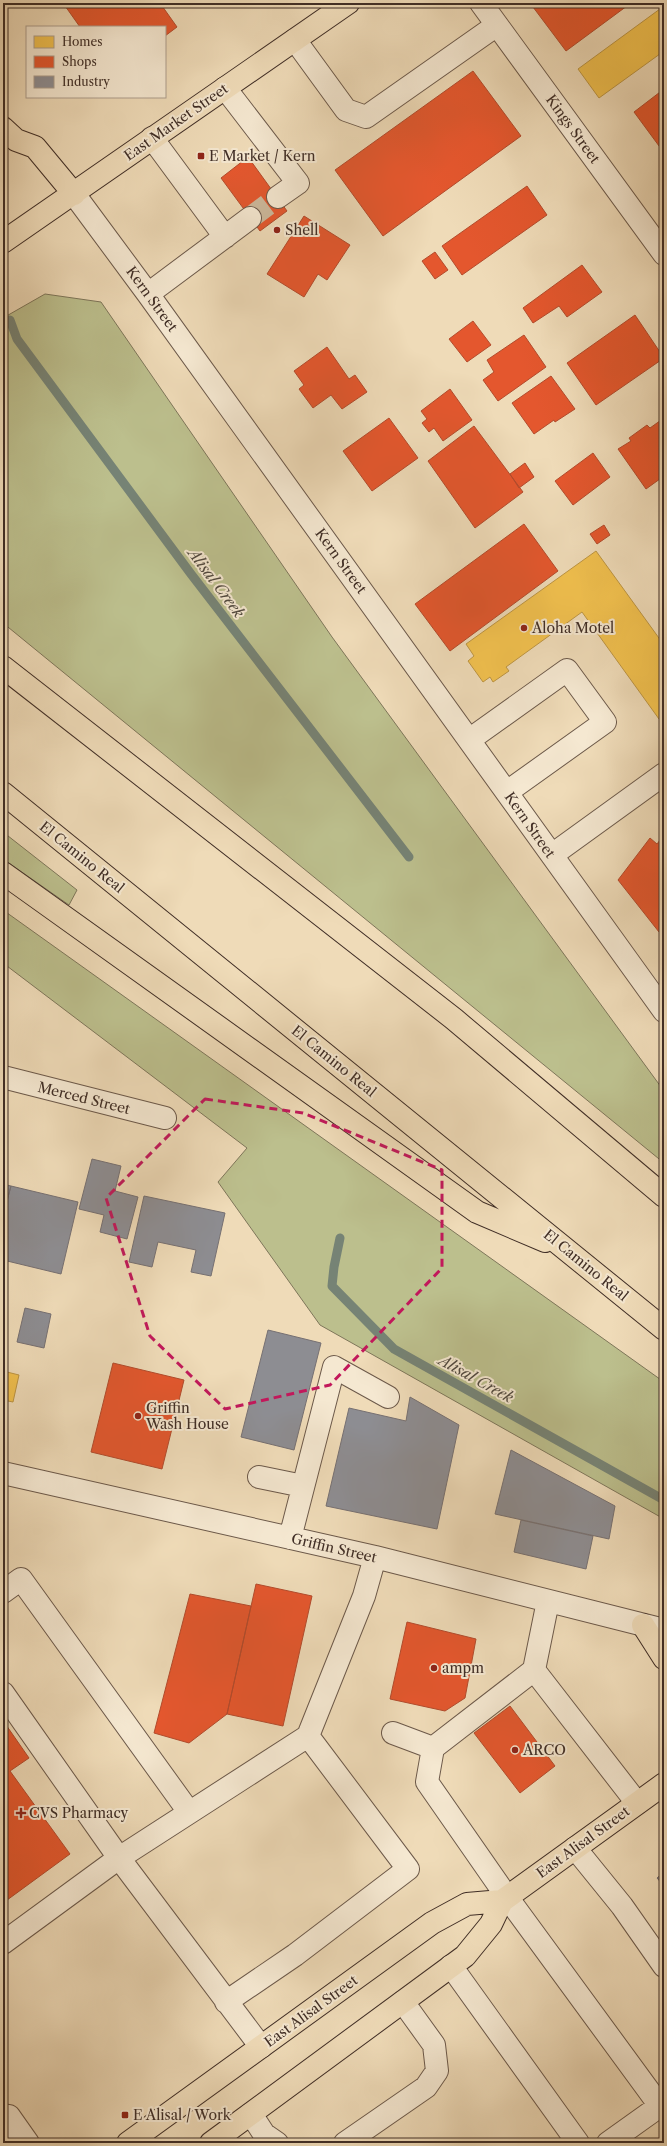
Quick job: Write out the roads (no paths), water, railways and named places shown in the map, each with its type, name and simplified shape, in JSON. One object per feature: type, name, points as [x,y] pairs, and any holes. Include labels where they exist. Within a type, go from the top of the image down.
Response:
[{"type":"main road","name":"East Market Street","points":[[3,242],[348,3]]},
{"type":"main road","name":"Kern Street","points":[[3,128],[16,140],[35,147],[74,194]]},
{"type":"main road","points":[[3,667],[454,1019],[664,1196]]},
{"type":"main road","name":"El Camino Real","points":[[3,793],[570,1251],[664,1329]]},
{"type":"main road","points":[[3,873],[477,1212],[570,1251]]},
{"type":"main road","points":[[643,1625],[664,1658]]},
{"type":"main road","name":"East Alisal Street","points":[[211,2143],[465,1956],[491,1924],[504,1899],[637,1803],[664,1780]]},
{"type":"main road","name":"East Alisal Street","points":[[128,2143],[432,1923],[467,1904],[504,1899]]},
{"type":"street","name":"Kings Street","points":[[481,3],[664,254]]},
{"type":"street","points":[[295,40],[346,110],[366,117],[497,25]]},
{"type":"street","points":[[225,88],[298,183],[278,197]]},
{"type":"street","points":[[152,138],[226,237]]},
{"type":"street","name":"Kern Street","points":[[74,194],[148,294],[664,1011]]},
{"type":"street","points":[[148,294],[250,218]]},
{"type":"street","points":[[470,740],[567,670],[605,722],[507,792]]},
{"type":"street","points":[[552,855],[664,774]]},
{"type":"street","name":"Merced Street","points":[[3,1077],[165,1118]]},
{"type":"street","points":[[290,1538],[334,1367],[388,1397]]},
{"type":"street","name":"Griffin Street","points":[[3,1473],[375,1557],[664,1630]]},
{"type":"street","points":[[259,1477],[303,1486]]},
{"type":"street","points":[[3,1943],[119,1858],[308,1736],[364,1596],[375,1557]]},
{"type":"street","points":[[3,1592],[21,1579],[189,1812]]},
{"type":"street","points":[[548,1601],[534,1670],[433,1748],[427,1782],[504,1899],[662,2104],[608,2143]]},
{"type":"street","points":[[534,1670],[637,1803]]},
{"type":"street","points":[[3,1693],[119,1858],[261,2047]]},
{"type":"street","points":[[393,1733],[433,1748]]},
{"type":"street","points":[[226,2002],[295,1955],[364,1904],[408,1869],[308,1736]]},
{"type":"street","points":[[575,1848],[622,1906],[664,1966]]},
{"type":"street","points":[[451,1966],[578,2143]]},
{"type":"street","points":[[345,2143],[426,2087],[437,2071],[434,2045],[403,2002]]},
{"type":"street","points":[[251,2114],[264,2134],[277,2143]]},
{"type":"street","points":[[3,2115],[9,2116],[28,2143]]},
{"type":"street","points":[[3,2139],[6,2143]]},
{"type":"waterway","name":"Alisal Creek","points":[[10,320],[17,339],[191,574],[409,857]]},
{"type":"waterway","name":"Alisal Creek","points":[[340,1238],[332,1286],[394,1349],[664,1500]]},
{"type":"tunnel","points":[[250,218],[278,197]]},
{"type":"place","name":"E Market / Kern","points":[[201,156]]},
{"type":"place","name":"Shell","points":[[277,230]]},
{"type":"place","name":"Aloha Motel","points":[[524,628]]},
{"type":"place","name":"Griffin Wash House","points":[[138,1416]]},
{"type":"place","name":"ampm","points":[[434,1668]]},
{"type":"place","name":"ARCO","points":[[515,1750]]},
{"type":"place","name":"CVS Pharmacy","points":[[21,1813]]},
{"type":"place","name":"E Alisal / Work","points":[[125,2115]]}]
